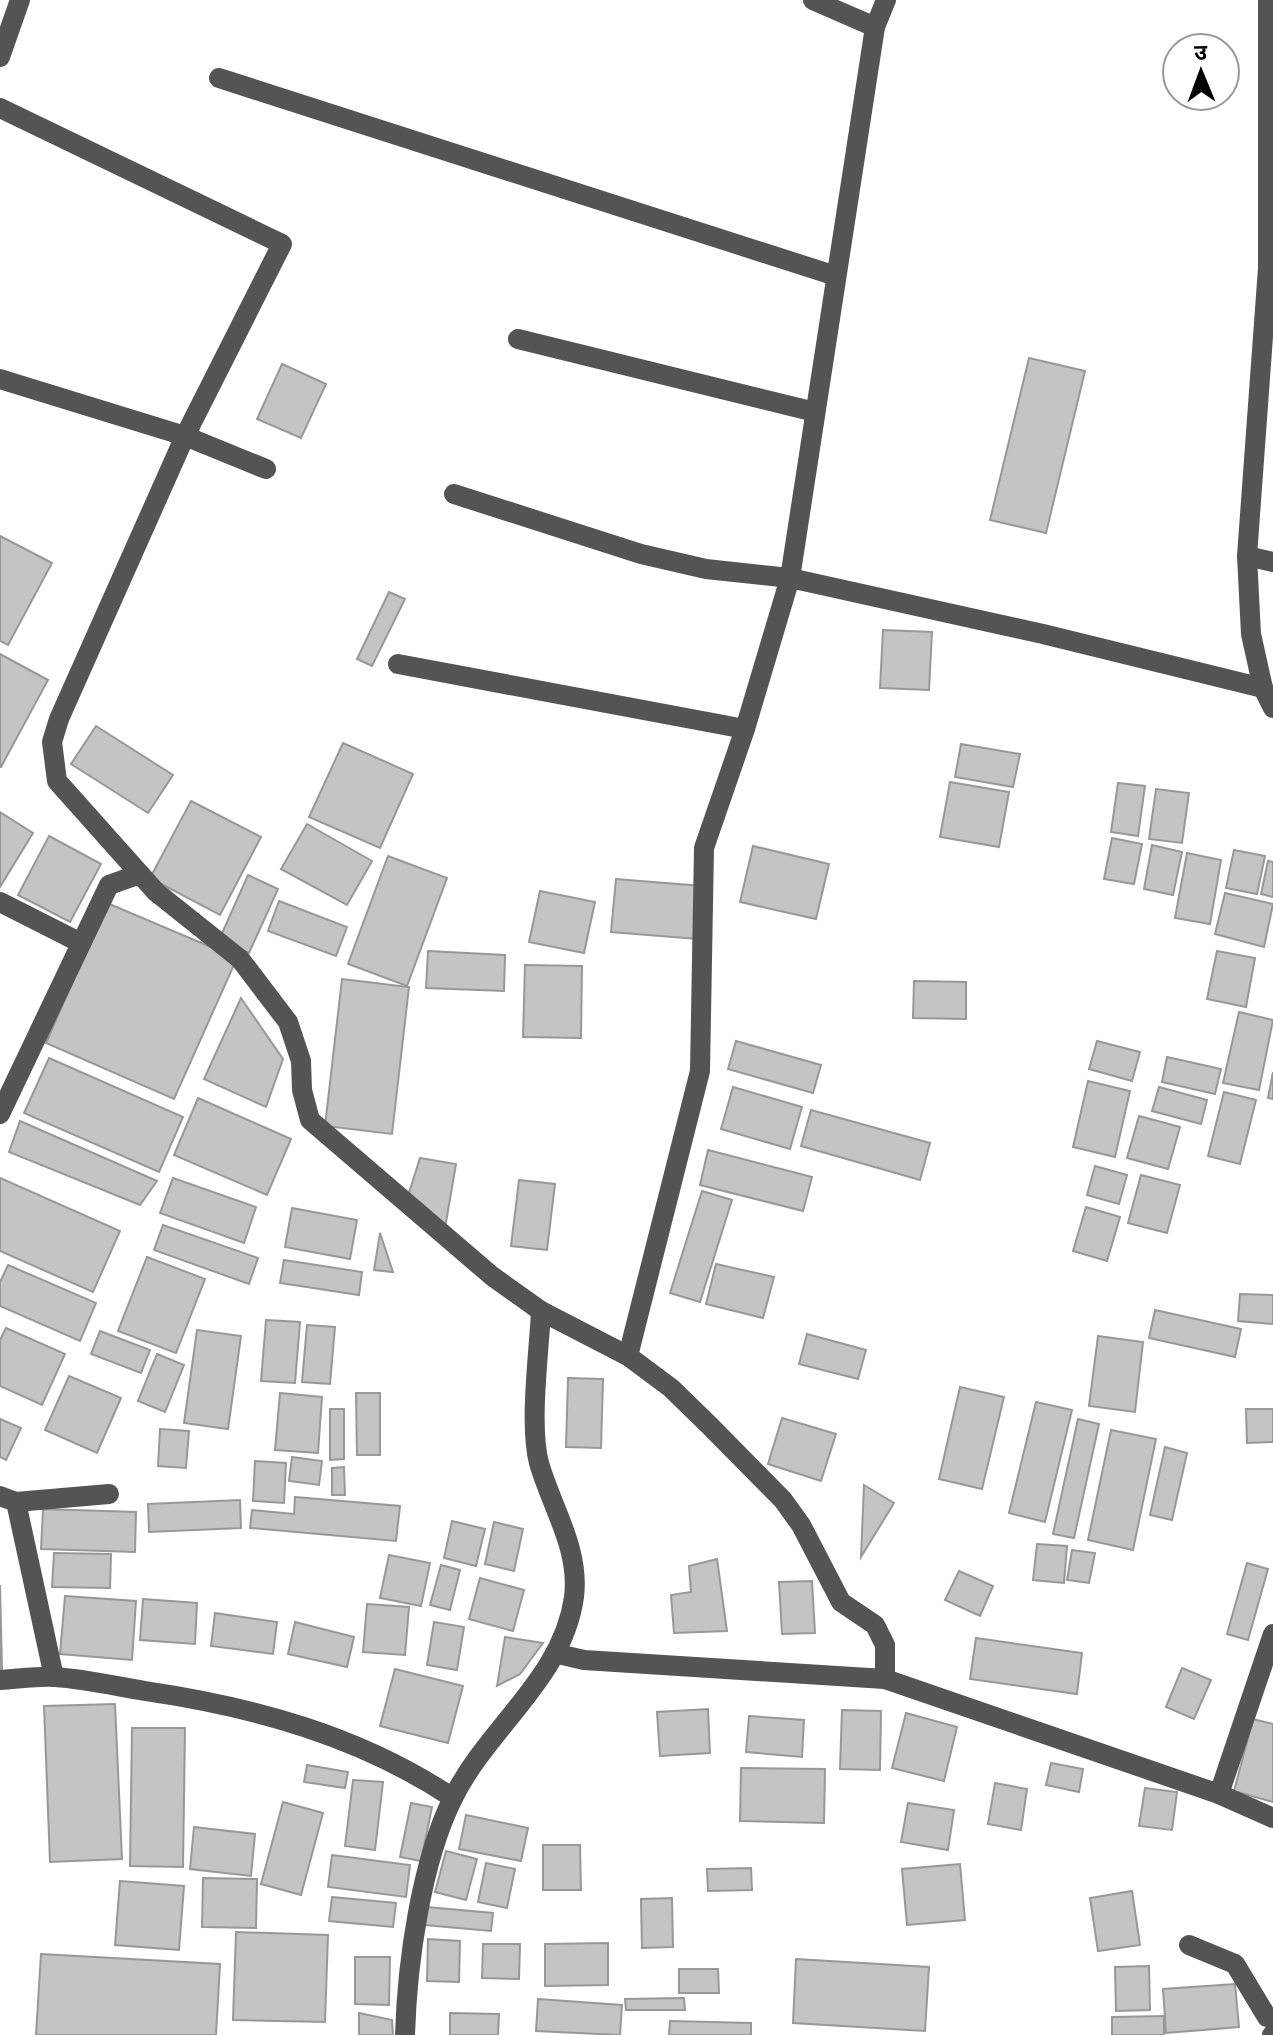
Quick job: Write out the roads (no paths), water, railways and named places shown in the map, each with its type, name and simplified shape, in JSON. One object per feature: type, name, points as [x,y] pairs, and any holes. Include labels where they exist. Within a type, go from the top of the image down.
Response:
[{"type":"street","points":[[0,57],[20,0]]},
{"type":"street","points":[[813,0],[875,27]]},
{"type":"street","points":[[628,1356],[700,1071],[704,848],[745,729],[790,578],[875,27],[886,0]]},
{"type":"street","points":[[1268,0],[1270,268],[1247,556],[1251,634],[1263,688],[1273,708]]},
{"type":"street","points":[[219,78],[836,276]]},
{"type":"street","points":[[0,108],[282,244],[185,436],[59,719],[52,742],[57,781],[140,874],[240,959],[288,1022],[301,1061],[302,1090],[310,1120],[492,1276],[541,1311],[628,1356],[671,1388],[783,1500],[801,1525],[841,1602],[851,1613],[875,1625],[882,1635],[885,1679]]},
{"type":"street","points":[[518,339],[815,412]]},
{"type":"street","points":[[0,379],[185,436],[266,469]]},
{"type":"street","points":[[454,494],[641,554],[706,569],[790,578],[1043,634],[1263,688]]},
{"type":"street","points":[[1247,556],[1273,562]]},
{"type":"street","points":[[398,664],[745,729]]},
{"type":"street","points":[[0,1114],[109,885],[140,874]]},
{"type":"street","points":[[0,902],[81,943]]},
{"type":"street","points":[[405,2035],[414,1940],[425,1885],[453,1798],[558,1654],[574,1597],[572,1557],[539,1461],[536,1430],[541,1311]]},
{"type":"street","points":[[54,1677],[8,1499],[109,1494]]},
{"type":"street","points":[[1219,1794],[1273,1634]]},
{"type":"street","points":[[558,1654],[584,1660],[885,1679],[1219,1794],[1273,1818]]},
{"type":"street","points":[[0,1680],[54,1677],[227,1703],[290,1721],[409,1768],[453,1798]]},
{"type":"street","points":[[1189,1945],[1235,1964],[1267,2017],[1273,2018]]}]
